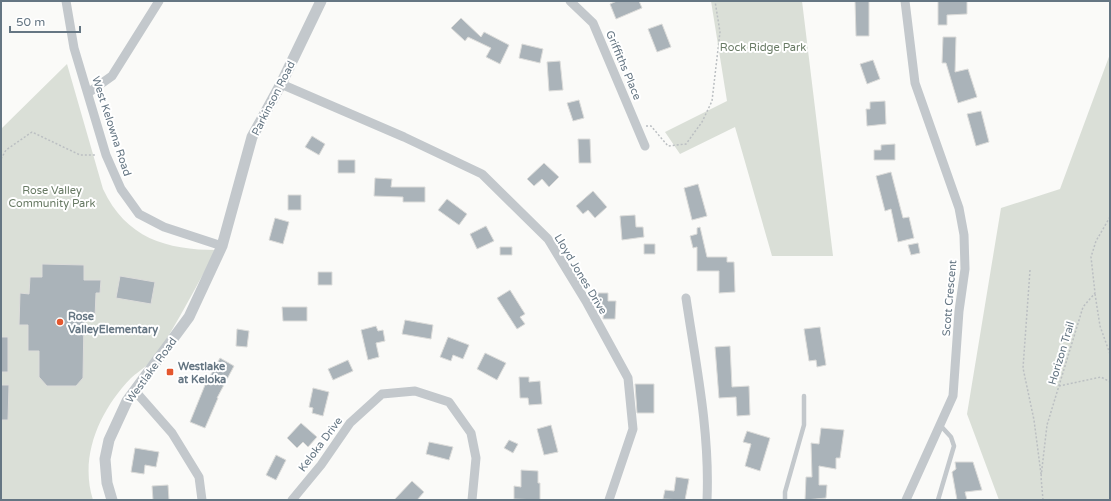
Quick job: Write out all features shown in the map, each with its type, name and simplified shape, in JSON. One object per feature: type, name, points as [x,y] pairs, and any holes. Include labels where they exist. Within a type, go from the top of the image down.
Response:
[{"type":"street","name":"West Kelowna Road","points":[[66,1],[74,48],[106,155],[120,190],[139,214],[164,227],[222,246]]},
{"type":"street","points":[[88,94],[112,76],[159,1]]},
{"type":"street","name":"Parkinson Road","points":[[222,246],[252,137],[281,84],[321,1]]},
{"type":"street","name":"Griffiths Place","points":[[570,1],[593,22],[645,146]]},
{"type":"street","name":"Scott Crescent","points":[[905,1],[915,83],[950,181],[958,208],[964,235],[965,268],[958,311],[953,396],[906,500]]},
{"type":"street","name":"Lloyd Jones Drive","points":[[281,84],[404,137],[482,174],[548,239],[587,303],[628,378],[633,429],[608,500]]},
{"type":"street","name":"Westlake Road","points":[[112,500],[105,459],[109,440],[127,400],[189,317],[222,246]]},
{"type":"street","points":[[686,298],[701,395],[708,456],[707,500]]},
{"type":"street","points":[[134,390],[172,433],[199,477],[202,500]]},
{"type":"street","name":"Keloka Drive","points":[[292,500],[321,465],[350,423],[376,399],[382,394],[415,391],[449,402],[471,433],[476,458],[472,500]]},
{"type":"lane","points":[[784,500],[804,425],[804,396]]},
{"type":"lane","points":[[938,500],[954,446],[951,436],[940,425]]},
{"type":"path","points":[[636,125],[651,126],[668,146],[686,144],[702,122],[712,101],[720,32],[715,1]]},
{"type":"path","points":[[1,160],[6,150],[32,132],[80,156],[106,155]]},
{"type":"path","points":[[1110,217],[1096,241],[1091,257],[1100,326],[1110,354]]},
{"type":"path","points":[[1030,270],[1023,368],[1034,420],[1042,477]]},
{"type":"path","name":"Horizon Trail","points":[[1043,500],[1042,477],[1047,425],[1083,307],[1095,293]]},
{"type":"path","points":[[1059,386],[1101,377],[1110,382]]},
{"type":"green space","name":"Rock Ridge Park","points":[[711,1],[802,1],[833,256],[772,256],[735,127],[680,154],[665,132],[727,101]]},
{"type":"green space","points":[[1110,54],[1110,500],[999,500],[967,414],[1001,208],[1060,189]]},
{"type":"green space","name":"Rose Valley Community Park","points":[[67,64],[103,189],[112,206],[123,219],[136,230],[150,238],[165,244],[181,247],[217,250],[158,353],[149,363],[131,378],[110,404],[102,419],[95,434],[89,467],[89,483],[93,500],[1,500],[1,129]]},
{"type":"building","points":[[617,1],[639,1],[642,8],[616,19],[610,4]]},
{"type":"building","points":[[855,1],[869,1],[869,36],[856,36]]},
{"type":"building","points":[[938,1],[967,1],[967,14],[947,15],[947,25],[938,25]]},
{"type":"building","points":[[461,18],[481,37],[484,32],[509,45],[500,64],[486,57],[491,48],[468,37],[465,41],[451,28]]},
{"type":"building","points":[[662,24],[671,47],[657,52],[648,29]]},
{"type":"building","points":[[943,37],[956,37],[955,72],[968,69],[977,97],[958,103],[946,63],[942,63]]},
{"type":"building","points":[[522,44],[543,49],[540,63],[519,58]]},
{"type":"building","points":[[873,60],[880,79],[867,84],[860,64]]},
{"type":"building","points":[[560,61],[563,90],[549,91],[547,62]]},
{"type":"building","points":[[579,100],[584,118],[573,121],[567,103]]},
{"type":"building","points":[[885,101],[886,124],[867,126],[866,109],[870,109],[870,102]]},
{"type":"building","points":[[981,111],[989,142],[976,146],[967,114]]},
{"type":"building","points":[[312,136],[325,144],[319,155],[305,147]]},
{"type":"building","points":[[578,139],[590,139],[591,163],[579,163]]},
{"type":"building","points":[[895,144],[895,160],[874,160],[874,150],[881,150],[881,145]]},
{"type":"building","points":[[338,160],[355,160],[355,173],[338,173]]},
{"type":"building","points":[[544,163],[559,177],[549,187],[542,179],[534,186],[527,179]]},
{"type":"building","points":[[891,172],[903,218],[909,217],[914,238],[898,242],[891,209],[885,211],[876,176]]},
{"type":"building","points":[[375,178],[392,179],[391,187],[425,187],[425,202],[403,202],[403,197],[374,196]]},
{"type":"building","points":[[698,184],[707,216],[692,220],[684,188]]},
{"type":"building","points":[[593,191],[607,207],[595,218],[588,210],[583,214],[576,206]]},
{"type":"building","points":[[288,195],[301,195],[301,210],[288,210]]},
{"type":"building","points":[[447,199],[467,214],[459,225],[438,210]]},
{"type":"building","points":[[635,215],[636,227],[643,227],[644,237],[622,240],[620,216]]},
{"type":"building","points":[[275,218],[289,222],[283,244],[269,240]]},
{"type":"building","points":[[486,226],[494,241],[477,249],[470,234]]},
{"type":"building","points":[[700,227],[707,257],[727,257],[727,262],[734,262],[735,292],[719,293],[719,271],[697,271],[697,247],[693,248],[690,236],[697,234],[697,228]]},
{"type":"building","points":[[918,243],[920,253],[911,255],[908,245]]},
{"type":"building","points":[[644,244],[655,244],[655,254],[644,254]]},
{"type":"building","points":[[500,247],[512,247],[512,255],[500,255]]},
{"type":"building","points":[[42,264],[84,265],[84,280],[101,280],[100,293],[96,293],[95,317],[84,317],[83,378],[76,386],[47,386],[39,377],[39,351],[28,351],[28,325],[19,325],[20,293],[29,294],[30,277],[42,277]]},
{"type":"building","points":[[318,272],[332,272],[332,285],[318,285]]},
{"type":"building","points":[[120,276],[155,282],[151,304],[116,298]]},
{"type":"building","points":[[510,290],[525,314],[520,317],[525,324],[517,329],[497,298]]},
{"type":"building","points":[[596,293],[608,293],[608,301],[616,301],[615,319],[603,319],[604,306],[595,306]]},
{"type":"building","points":[[282,307],[307,307],[307,321],[283,321]]},
{"type":"building","points":[[405,320],[433,325],[431,339],[402,334]]},
{"type":"building","points":[[376,326],[378,331],[383,330],[385,341],[376,343],[379,357],[368,360],[361,330]]},
{"type":"building","points":[[820,327],[826,365],[817,367],[816,360],[809,361],[804,329]]},
{"type":"building","points":[[237,329],[249,331],[247,347],[236,346]]},
{"type":"building","points":[[1,337],[8,337],[8,372],[1,372]]},
{"type":"building","points":[[448,337],[469,345],[463,359],[453,355],[451,361],[440,357]]},
{"type":"building","points":[[730,346],[732,387],[749,386],[750,415],[737,416],[736,397],[719,398],[715,347]]},
{"type":"building","points":[[485,353],[506,363],[497,380],[477,369]]},
{"type":"building","points":[[220,358],[234,366],[217,398],[205,428],[190,422],[205,385]]},
{"type":"building","points":[[348,360],[353,371],[333,380],[328,369]]},
{"type":"building","points":[[519,377],[529,377],[529,382],[540,381],[542,404],[529,405],[528,398],[520,398]]},
{"type":"building","points":[[635,384],[654,384],[654,413],[637,413]]},
{"type":"building","points":[[1,385],[9,385],[8,420],[1,420]]},
{"type":"building","points":[[313,388],[329,392],[323,416],[312,413],[313,408],[309,407]]},
{"type":"building","points":[[301,423],[317,437],[308,447],[303,442],[297,448],[287,438]]},
{"type":"building","points":[[551,425],[558,452],[544,455],[537,429]]},
{"type":"building","points":[[821,428],[844,430],[840,458],[836,458],[836,469],[819,466],[819,485],[827,485],[826,498],[805,500],[806,477],[812,477],[811,443],[819,444]]},
{"type":"building","points":[[747,431],[770,438],[760,471],[745,466],[751,444],[743,442]]},
{"type":"building","points":[[509,440],[518,444],[513,453],[504,448]]},
{"type":"building","points":[[429,442],[453,447],[449,460],[426,454]]},
{"type":"building","points":[[135,448],[159,452],[156,467],[145,465],[144,474],[131,472]]},
{"type":"building","points":[[276,455],[286,460],[276,480],[266,475]]},
{"type":"building","points":[[955,462],[973,462],[982,490],[965,492],[967,500],[957,500],[952,472],[956,469]]},
{"type":"building","points":[[521,470],[538,471],[540,500],[514,499],[514,486],[521,487]]},
{"type":"building","points":[[676,477],[689,479],[685,500],[663,499],[665,490],[674,491]]},
{"type":"building","points":[[412,481],[424,492],[417,500],[394,500]]},
{"type":"building","points":[[168,485],[169,500],[153,500],[152,486]]},
{"type":"place","name":"Rose ValleyElementary","points":[[60,322]]},
{"type":"place","name":"Westlake at Keloka","points":[[170,372]]}]
